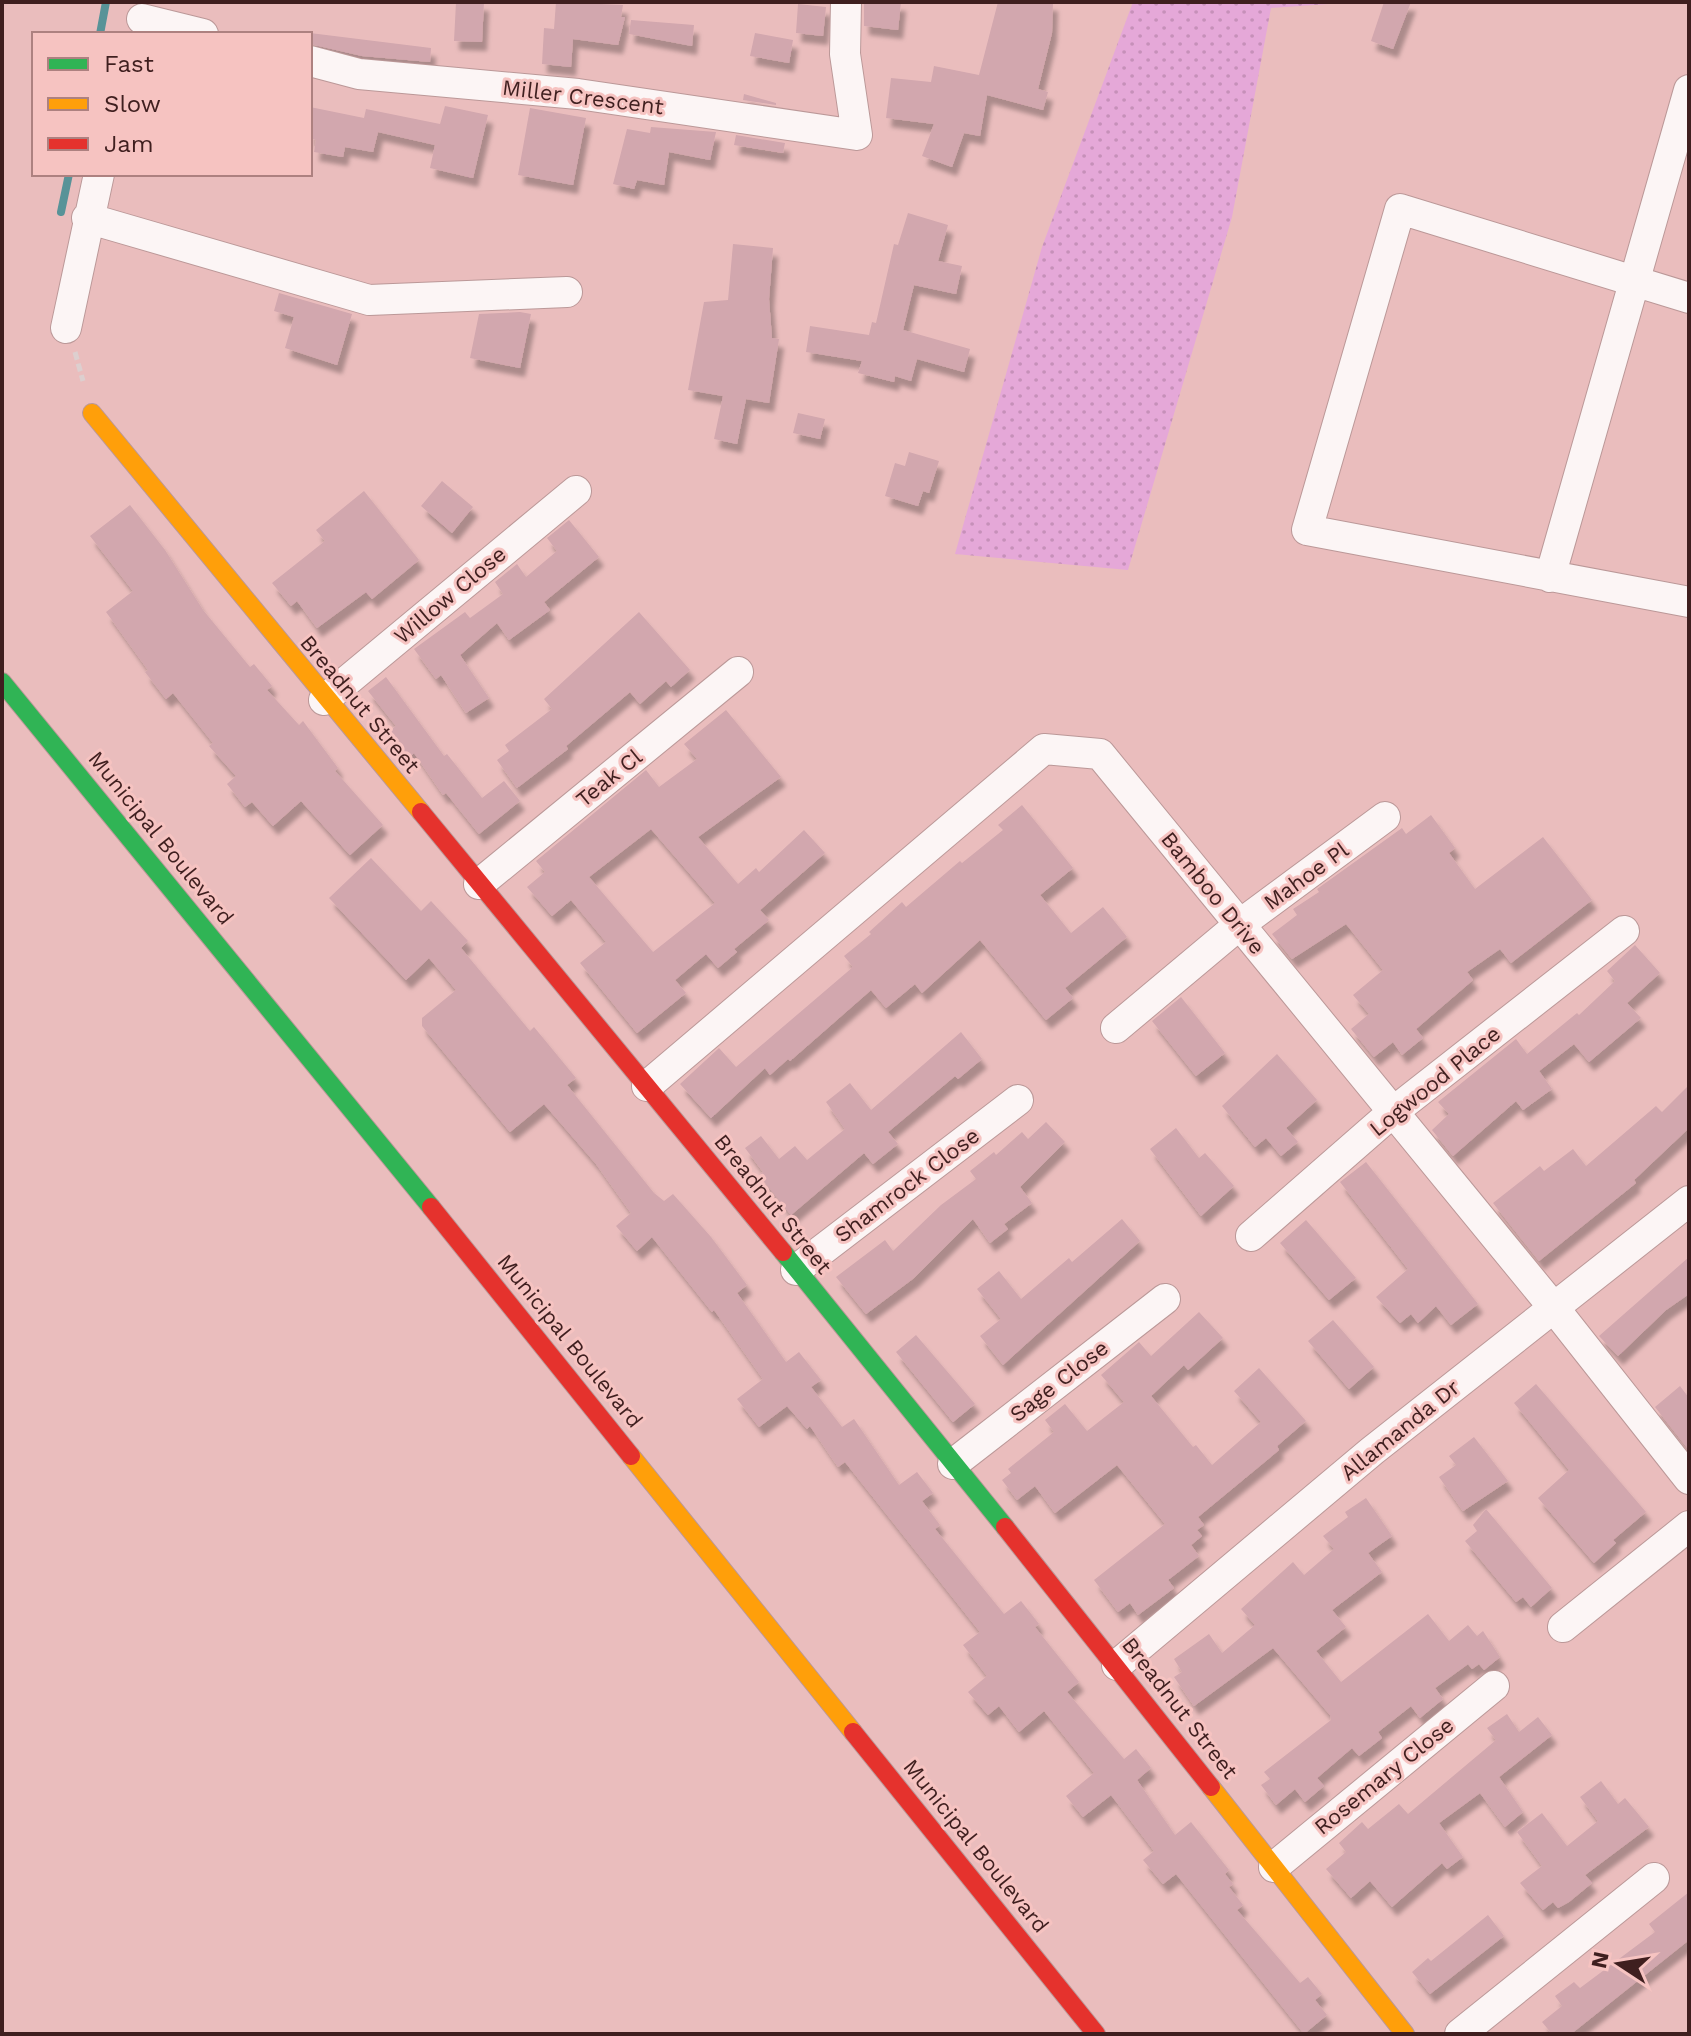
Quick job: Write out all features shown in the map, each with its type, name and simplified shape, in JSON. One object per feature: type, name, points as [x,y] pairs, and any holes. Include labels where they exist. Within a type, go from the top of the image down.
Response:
[{"type":"street","name":"Miller Crescent","points":[[312,62],[359,74],[578,94],[857,135],[845,54],[846,2]]},
{"type":"street","points":[[142,18],[195,32]]},
{"type":"street","points":[[1550,577],[1689,90]]},
{"type":"street","points":[[66,328],[87,218],[98,176]]},
{"type":"street","points":[[1689,298],[1400,209],[1307,530],[1689,602]]},
{"type":"street","points":[[87,218],[369,300],[567,292]]},
{"type":"street","name":"Breadnut Street","points":[[92,413],[324,700],[647,1086],[1117,1665],[1405,2034]]},
{"type":"street","name":"Willow Close","points":[[324,700],[576,491]]},
{"type":"street","name":"Teak Cl","points":[[479,884],[738,672]]},
{"type":"street","name":"Municipal Boulevard","points":[[2,682],[459,1241],[1096,2034]]},
{"type":"street","name":"Bamboo Drive","points":[[647,1086],[1044,749],[1100,754],[1554,1308],[1689,1479]]},
{"type":"street","name":"Mahoe Pl","points":[[1116,1028],[1239,925],[1385,817]]},
{"type":"street","name":"Logwood Place","points":[[1251,1236],[1393,1112],[1624,931]]},
{"type":"street","name":"Shamrock Close","points":[[796,1270],[1018,1100]]},
{"type":"street","name":"Allamanda Dr","points":[[1117,1665],[1372,1451],[1689,1201]]},
{"type":"street","name":"Sage Close","points":[[953,1464],[1165,1299]]},
{"type":"street","points":[[1563,1627],[1689,1526]]},
{"type":"street","name":"Rosemary Close","points":[[1274,1867],[1494,1686]]},
{"type":"street","points":[[1460,2034],[1654,1878]]},
{"type":"path","points":[[66,328],[92,413]]},
{"type":"shaded area","points":[[1133,2],[1357,2],[1271,8],[1232,217],[1128,570],[955,554],[1042,247]]},
{"type":"building","points":[[456,2],[484,2],[482,42],[454,41]]},
{"type":"building","points":[[556,2],[623,5],[621,17],[625,17],[618,45],[573,39],[571,67],[542,64],[544,28],[554,29]]},
{"type":"building","points":[[864,2],[901,2],[898,30],[864,26]]},
{"type":"building","points":[[998,2],[1053,2],[1052,33],[1038,89],[1048,92],[1043,110],[987,95],[980,136],[964,133],[952,167],[922,156],[934,124],[886,118],[891,78],[931,82],[934,66],[979,75]]},
{"type":"building","points":[[1384,2],[1411,2],[1393,49],[1371,41]]},
{"type":"building","points":[[798,4],[826,7],[823,36],[796,33]]},
{"type":"building","points":[[631,20],[694,25],[692,46],[629,34]]},
{"type":"building","points":[[312,33],[431,48],[430,62],[362,56],[312,44]]},
{"type":"building","points":[[755,33],[793,40],[789,63],[750,56]]},
{"type":"building","points":[[744,94],[776,103],[776,105],[743,100]]},
{"type":"building","points":[[445,106],[488,115],[473,178],[430,168],[435,145],[378,132],[373,152],[345,147],[343,157],[314,152],[316,140],[312,139],[312,107],[364,118],[366,109],[440,124]]},
{"type":"building","points":[[530,108],[586,118],[573,185],[518,175]]},
{"type":"building","points":[[651,127],[716,132],[710,160],[669,152],[664,185],[637,180],[634,189],[613,184],[627,129],[650,133]]},
{"type":"building","points":[[736,135],[785,143],[783,153],[734,145]]},
{"type":"building","points":[[908,213],[948,225],[938,261],[962,266],[956,294],[914,285],[903,330],[970,349],[964,372],[917,359],[911,381],[895,376],[894,382],[858,373],[862,361],[806,352],[810,326],[869,335],[872,322],[876,323],[894,244],[898,245]]},
{"type":"building","points":[[733,244],[773,248],[769,299],[772,338],[779,339],[769,403],[746,399],[737,444],[714,439],[723,396],[688,390],[704,302],[728,300]]},
{"type":"building","points":[[279,293],[352,314],[337,365],[285,348],[294,317],[274,311]]},
{"type":"building","points":[[479,314],[531,314],[520,368],[470,358]]},
{"type":"building","points":[[798,413],[825,419],[820,439],[793,433]]},
{"type":"building","points":[[909,452],[939,461],[929,493],[923,491],[918,506],[885,496],[895,463],[905,466]]},
{"type":"building","points":[[442,481],[473,507],[452,533],[421,506]]},
{"type":"building","points":[[364,491],[419,560],[372,599],[366,592],[317,628],[297,601],[291,606],[272,583],[325,541],[316,530]]},
{"type":"building","points":[[130,505],[165,550],[203,610],[250,667],[254,664],[272,686],[267,690],[299,725],[303,721],[338,768],[335,771],[383,825],[350,855],[301,801],[273,826],[252,802],[245,807],[227,784],[236,776],[209,746],[213,743],[173,693],[166,699],[106,612],[133,591],[90,536]]},
{"type":"building","points":[[569,520],[599,557],[544,602],[550,610],[509,640],[497,623],[460,655],[489,698],[466,713],[441,675],[436,679],[414,649],[465,612],[470,618],[503,594],[495,582],[517,564],[526,577],[557,551],[547,538]]},
{"type":"building","points":[[639,612],[690,670],[671,687],[666,681],[640,704],[630,692],[566,746],[568,749],[517,788],[497,760],[509,751],[505,745],[552,709],[544,699]]},
{"type":"building","points":[[386,677],[444,756],[447,754],[482,798],[504,781],[520,801],[479,834],[446,793],[443,795],[414,753],[409,758],[388,732],[396,726],[368,691]]},
{"type":"building","points":[[726,710],[781,777],[698,837],[738,884],[756,868],[759,872],[804,830],[825,853],[760,910],[769,920],[734,949],[737,952],[718,968],[706,954],[675,980],[686,993],[637,1033],[580,963],[606,942],[571,900],[552,916],[527,887],[545,872],[536,861],[646,770],[659,787],[697,759],[684,744]],"holes":[[[651,829],[715,903],[653,952],[589,877]]]},
{"type":"building","points":[[1022,805],[1073,868],[1040,895],[1071,933],[1103,907],[1127,937],[1065,988],[1073,998],[1046,1020],[980,940],[922,993],[915,984],[886,1008],[871,990],[790,1061],[788,1059],[770,1075],[765,1068],[711,1118],[680,1084],[719,1048],[736,1067],[853,967],[844,956],[871,934],[869,932],[902,902],[906,907],[960,861],[962,863],[1003,830],[998,825]]},
{"type":"building","points":[[1431,815],[1455,848],[1449,853],[1475,889],[1543,837],[1592,900],[1511,963],[1500,949],[1467,972],[1473,980],[1416,1029],[1423,1038],[1402,1055],[1393,1042],[1374,1057],[1351,1029],[1369,1014],[1353,995],[1383,970],[1346,924],[1292,959],[1272,934],[1297,915],[1293,909],[1319,892],[1317,889],[1402,828],[1406,834]]},
{"type":"building","points":[[371,858],[421,911],[431,901],[468,941],[461,948],[530,1031],[534,1027],[576,1078],[567,1085],[654,1193],[664,1201],[673,1194],[711,1237],[747,1285],[737,1293],[786,1362],[799,1352],[821,1380],[811,1387],[842,1427],[854,1419],[899,1485],[917,1472],[933,1493],[922,1501],[940,1525],[935,1529],[1004,1614],[1021,1601],[1039,1624],[1035,1627],[1079,1682],[1067,1692],[1124,1759],[1136,1749],[1151,1768],[1137,1780],[1175,1835],[1191,1822],[1229,1870],[1225,1874],[1233,1884],[1229,1887],[1243,1905],[1237,1910],[1300,1983],[1308,1977],[1322,1994],[1315,2000],[1327,2015],[1304,2034],[1176,1874],[1163,1884],[1143,1860],[1154,1851],[1111,1795],[1083,1817],[1066,1796],[1094,1773],[1044,1711],[1019,1732],[999,1706],[988,1715],[968,1692],[987,1676],[963,1645],[980,1632],[845,1462],[838,1467],[810,1426],[807,1429],[787,1406],[759,1427],[737,1399],[763,1379],[714,1310],[712,1312],[652,1237],[637,1251],[616,1226],[631,1213],[596,1164],[544,1104],[510,1132],[422,1026],[422,1018],[456,990],[429,958],[406,980],[329,898]]},
{"type":"building","points":[[1635,945],[1660,973],[1627,1003],[1641,1018],[1589,1062],[1574,1044],[1539,1071],[1552,1089],[1523,1110],[1516,1101],[1453,1156],[1432,1130],[1449,1114],[1438,1102],[1516,1039],[1527,1054],[1577,1013],[1579,1015],[1615,981],[1607,971]]},
{"type":"building","points":[[1181,997],[1225,1053],[1196,1076],[1152,1021]]},
{"type":"building","points":[[961,1032],[982,1059],[958,1079],[955,1076],[888,1132],[898,1144],[873,1164],[864,1153],[791,1215],[759,1175],[763,1172],[745,1148],[761,1136],[779,1159],[795,1146],[807,1160],[845,1129],[826,1102],[850,1083],[871,1110]]},
{"type":"building","points":[[1277,1054],[1317,1100],[1286,1128],[1298,1142],[1281,1156],[1266,1138],[1255,1147],[1222,1106]]},
{"type":"building","points":[[1689,1085],[1689,1128],[1634,1180],[1636,1183],[1539,1261],[1493,1203],[1540,1166],[1544,1171],[1573,1149],[1586,1166],[1656,1106],[1662,1112]]},
{"type":"building","points":[[1046,1122],[1065,1142],[1020,1187],[1032,1203],[1004,1224],[1008,1229],[990,1243],[973,1219],[914,1278],[866,1314],[836,1277],[885,1240],[893,1251],[941,1205],[976,1179],[970,1171],[994,1152],[996,1155],[1022,1132],[1028,1139]]},
{"type":"building","points":[[1176,1128],[1199,1158],[1205,1153],[1234,1186],[1201,1216],[1150,1149]]},
{"type":"building","points":[[1366,1162],[1478,1304],[1451,1325],[1436,1306],[1418,1323],[1411,1314],[1400,1323],[1376,1297],[1408,1269],[1340,1182]]},
{"type":"building","points":[[1122,1219],[1140,1241],[1003,1365],[980,1336],[1001,1319],[977,1289],[999,1271],[1021,1299],[1069,1258],[1072,1262]]},
{"type":"building","points":[[1306,1220],[1356,1278],[1329,1300],[1280,1243]]},
{"type":"building","points":[[1689,1257],[1689,1294],[1666,1310],[1618,1356],[1599,1336]]},
{"type":"building","points":[[1199,1312],[1223,1338],[1188,1370],[1184,1365],[1151,1396],[1193,1447],[1196,1445],[1212,1465],[1261,1422],[1234,1391],[1259,1368],[1306,1421],[1277,1446],[1279,1450],[1198,1517],[1204,1525],[1197,1530],[1202,1536],[1191,1545],[1199,1556],[1168,1580],[1174,1588],[1138,1615],[1130,1603],[1118,1612],[1094,1580],[1165,1524],[1117,1465],[1055,1513],[1035,1486],[1017,1500],[1002,1480],[1011,1473],[1008,1469],[1054,1432],[1045,1420],[1065,1404],[1087,1431],[1124,1402],[1101,1375],[1139,1342],[1151,1356]]},
{"type":"building","points":[[1333,1320],[1374,1367],[1349,1389],[1308,1341]]},
{"type":"building","points":[[916,1335],[975,1404],[953,1422],[896,1352]]},
{"type":"building","points":[[1536,1384],[1646,1512],[1613,1540],[1616,1543],[1594,1563],[1538,1498],[1569,1470],[1514,1403]]},
{"type":"building","points":[[1680,1386],[1689,1398],[1689,1450],[1655,1407]]},
{"type":"building","points":[[1474,1437],[1508,1481],[1463,1511],[1439,1477],[1456,1465],[1449,1456]]},
{"type":"building","points":[[1366,1498],[1392,1536],[1368,1553],[1382,1572],[1332,1610],[1346,1627],[1316,1651],[1341,1682],[1428,1614],[1449,1641],[1468,1625],[1477,1636],[1483,1631],[1500,1657],[1484,1670],[1479,1664],[1472,1669],[1468,1664],[1435,1688],[1443,1699],[1420,1718],[1411,1706],[1378,1732],[1382,1738],[1359,1756],[1352,1748],[1317,1778],[1324,1786],[1305,1802],[1295,1789],[1276,1805],[1261,1785],[1270,1779],[1264,1772],[1331,1720],[1330,1715],[1273,1648],[1194,1706],[1174,1677],[1182,1672],[1174,1659],[1209,1634],[1222,1653],[1255,1625],[1241,1609],[1293,1562],[1304,1575],[1334,1549],[1323,1536],[1348,1517],[1345,1512]]},
{"type":"building","points":[[1486,1509],[1552,1588],[1531,1607],[1523,1597],[1516,1602],[1465,1541],[1477,1531],[1473,1525]]},
{"type":"building","points":[[1507,1714],[1519,1732],[1538,1717],[1552,1735],[1499,1777],[1523,1812],[1505,1827],[1480,1793],[1439,1823],[1463,1857],[1447,1869],[1442,1863],[1392,1907],[1370,1881],[1351,1898],[1326,1869],[1346,1852],[1339,1843],[1362,1822],[1368,1829],[1399,1804],[1408,1814],[1496,1740],[1487,1728]]},
{"type":"building","points":[[1601,1781],[1618,1804],[1625,1798],[1649,1827],[1585,1875],[1592,1883],[1569,1902],[1558,1908],[1553,1902],[1543,1910],[1520,1883],[1542,1866],[1517,1832],[1542,1813],[1567,1846],[1598,1821],[1580,1797]]},
{"type":"building","points":[[1689,1892],[1689,1940],[1571,2034],[1552,2034],[1542,2022],[1562,2006],[1555,1996],[1574,1982],[1580,1988],[1655,1932],[1649,1924]]},
{"type":"building","points":[[1488,1915],[1504,1936],[1430,1994],[1412,1972],[1428,1958],[1431,1961]]},
{"type":"waterway","points":[[100,32],[106,2]]},
{"type":"waterway","points":[[61,212],[69,176]]},
{"type":"traffic: fast","points":[[2,682],[431,1207]]},
{"type":"traffic: fast","points":[[783,1252],[1005,1527]]},
{"type":"traffic: slow","points":[[92,413],[421,812]]},
{"type":"traffic: slow","points":[[631,1456],[853,1732]]},
{"type":"traffic: slow","points":[[1211,1787],[1405,2034]]},
{"type":"traffic: jam","points":[[421,812],[783,1252]]},
{"type":"traffic: jam","points":[[431,1207],[631,1456]]},
{"type":"traffic: jam","points":[[1005,1527],[1211,1787]]},
{"type":"traffic: jam","points":[[853,1732],[1096,2034]]}]
